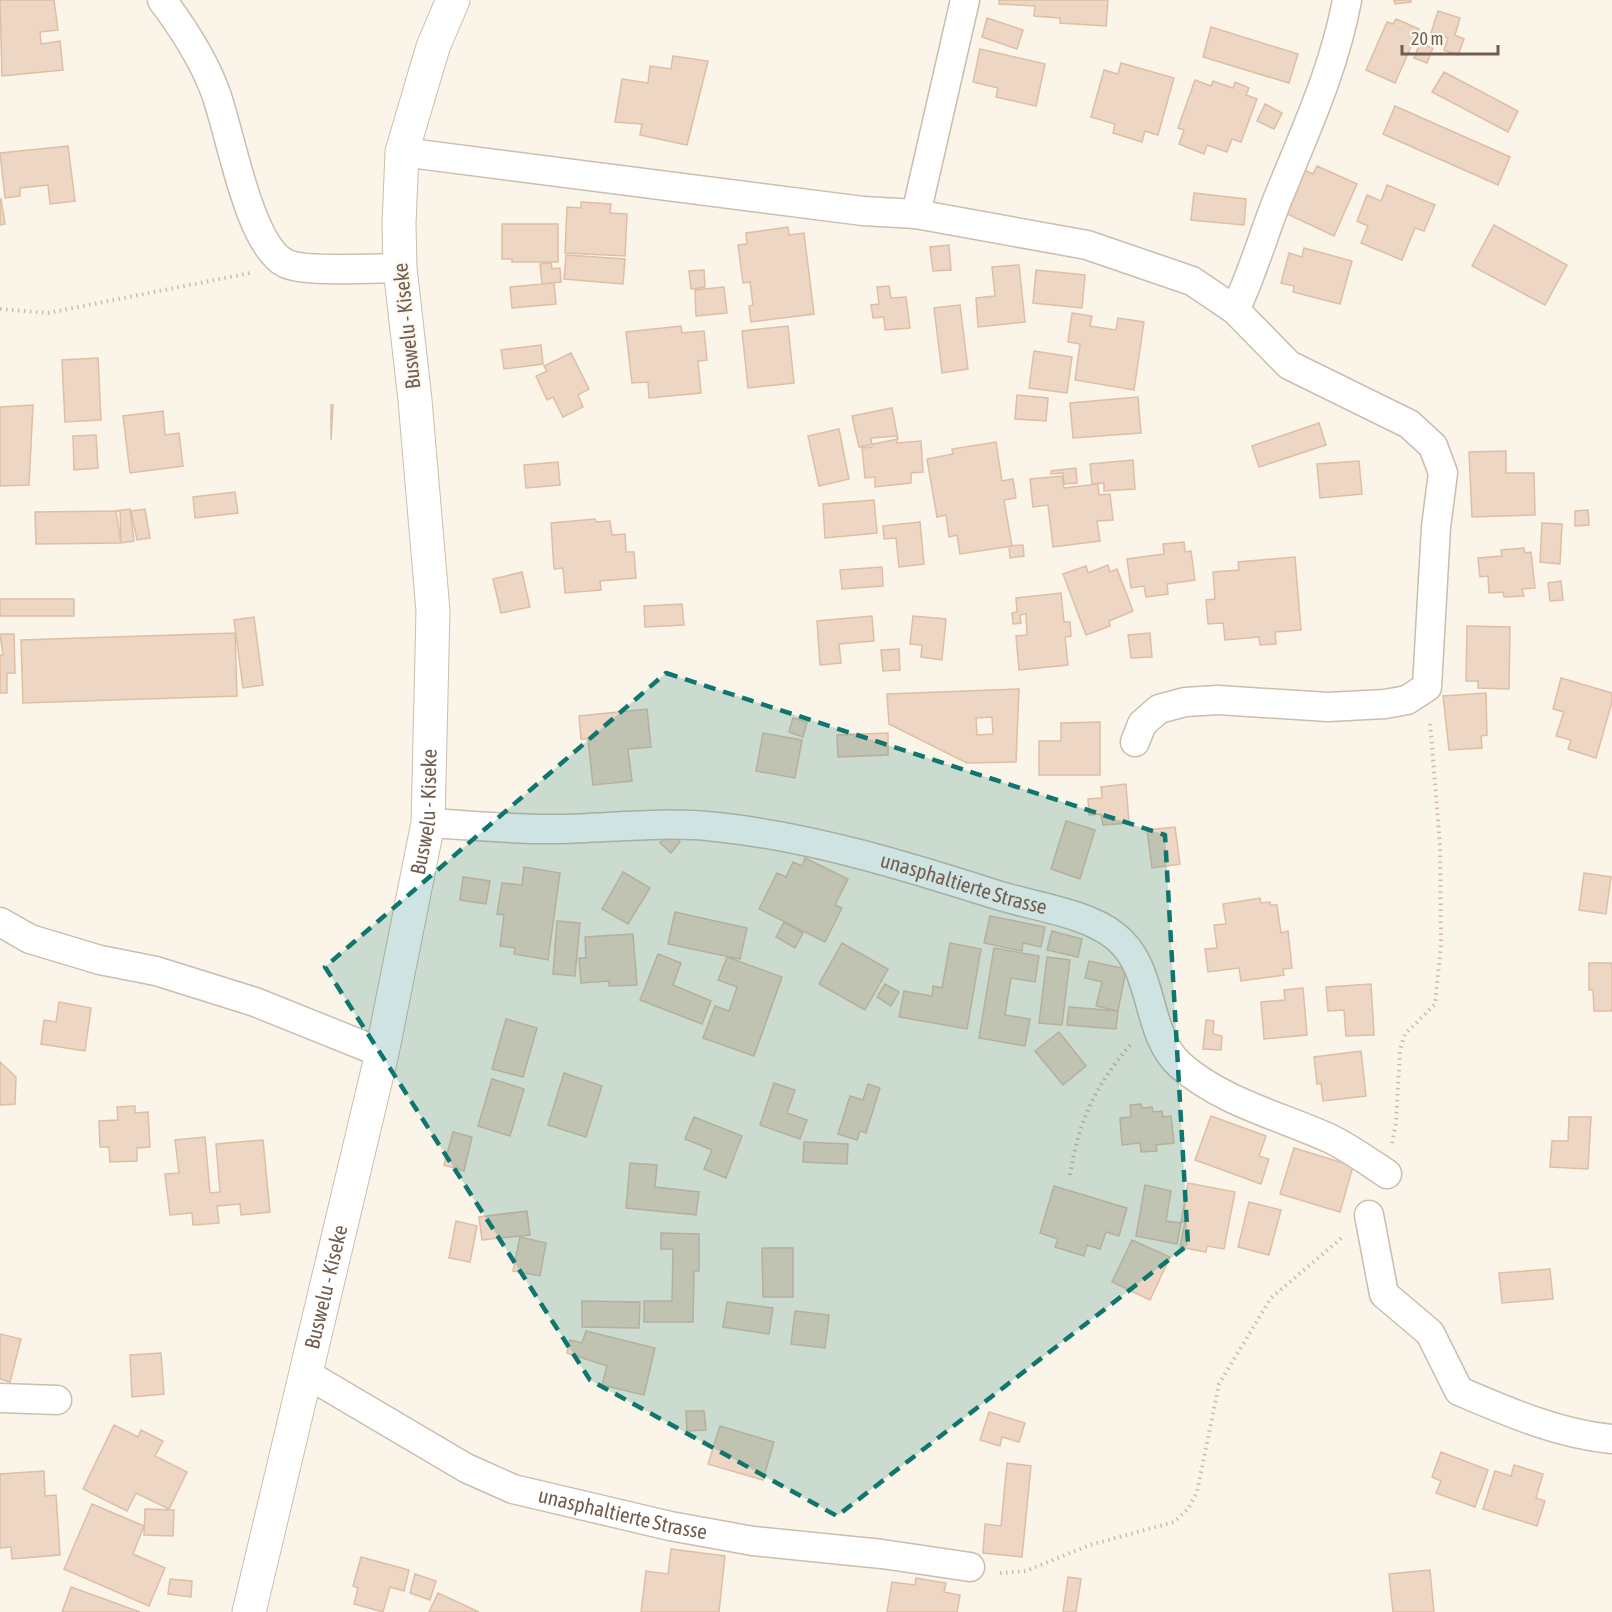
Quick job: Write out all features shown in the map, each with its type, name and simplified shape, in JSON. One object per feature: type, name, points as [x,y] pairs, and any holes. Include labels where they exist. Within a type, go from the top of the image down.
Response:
[{"type":"main road","name":"Buswelu - Kiseke","points":[[249,1612],[382,1053],[428,823],[433,611],[415,400],[400,268],[402,152],[433,46],[453,0]]},
{"type":"street","points":[[162,0],[195,51],[215,91],[243,189],[257,228],[268,245],[285,263],[309,267],[400,268]]},
{"type":"street","points":[[916,214],[965,0]]},
{"type":"street","points":[[1235,310],[1249,282],[1270,219],[1325,83],[1347,0]]},
{"type":"street","points":[[402,152],[862,211],[916,214],[1087,245],[1192,281],[1235,310],[1290,365],[1409,424],[1434,446],[1443,473],[1430,613],[1427,687],[1407,700],[1385,704],[1328,707],[1218,700],[1185,702],[1159,709],[1142,724],[1135,742]]},
{"type":"street","name":"unasphaltierte Strasse","points":[[428,823],[556,829],[666,825],[715,826],[784,837],[905,866],[1082,919],[1116,936],[1137,964],[1164,1047],[1181,1066],[1214,1089],[1282,1121],[1332,1140],[1387,1174]]},
{"type":"street","points":[[0,922],[30,939],[100,960],[156,971],[255,1002],[382,1053]]},
{"type":"street","points":[[1369,1215],[1384,1294],[1430,1333],[1459,1391],[1519,1416],[1589,1437],[1612,1440]]},
{"type":"street","name":"unasphaltierte Strasse","points":[[305,1373],[466,1467],[513,1489],[669,1526],[753,1541],[882,1554],[970,1567]]},
{"type":"street","points":[[0,1398],[57,1400]]},
{"type":"path","points":[[0,309],[48,313],[68,310],[237,277],[285,263]]},
{"type":"path","points":[[1387,1174],[1396,1123],[1400,1050],[1405,1034],[1435,1004],[1441,945],[1440,846],[1427,687]]},
{"type":"path","points":[[1071,1175],[1084,1115],[1111,1068],[1155,1016]]},
{"type":"path","points":[[970,1567],[999,1573],[1026,1571],[1090,1545],[1174,1522],[1188,1509],[1197,1492],[1219,1384],[1271,1298],[1369,1215]]},
{"type":"highlighted area","points":[[666,673],[1165,835],[1188,1245],[837,1516],[590,1380],[325,967]]},
{"type":"building","points":[[0,0],[54,0],[58,30],[40,32],[41,44],[60,41],[63,70],[2,76]]},
{"type":"building","points":[[999,0],[1108,0],[1106,26],[1060,23],[1060,18],[1034,16],[1035,6],[999,4]]},
{"type":"building","points":[[1394,0],[1411,0],[1411,2],[1395,4]]},
{"type":"building","points":[[1438,11],[1460,18],[1455,35],[1464,39],[1458,55],[1444,50],[1448,38],[1431,33]]},
{"type":"building","points":[[987,18],[1023,30],[1017,49],[982,37]]},
{"type":"building","points":[[1396,19],[1419,29],[1395,83],[1366,70],[1387,22],[1393,24]]},
{"type":"building","points":[[1211,27],[1298,54],[1289,83],[1203,57]]},
{"type":"building","points":[[1420,43],[1433,48],[1427,63],[1414,58]]},
{"type":"building","points":[[980,49],[1045,64],[1036,106],[996,97],[998,88],[973,82]]},
{"type":"building","points":[[673,56],[708,61],[687,145],[640,135],[642,124],[615,122],[622,79],[648,83],[650,66],[671,69]]},
{"type":"building","points":[[1121,63],[1174,78],[1158,135],[1145,131],[1142,142],[1113,133],[1115,124],[1091,117],[1104,70],[1118,74]]},
{"type":"building","points":[[1444,72],[1518,111],[1508,132],[1432,92]]},
{"type":"building","points":[[1195,80],[1211,86],[1213,81],[1233,88],[1235,82],[1249,88],[1246,95],[1257,99],[1241,142],[1232,139],[1227,152],[1207,145],[1204,154],[1179,144],[1184,130],[1178,128]]},
{"type":"building","points":[[1265,104],[1282,113],[1274,129],[1257,121]]},
{"type":"building","points":[[1395,106],[1510,157],[1498,185],[1383,134]]},
{"type":"building","points":[[68,146],[75,201],[50,204],[48,185],[20,188],[20,196],[5,198],[0,153]]},
{"type":"building","points":[[1317,166],[1357,184],[1334,236],[1283,212],[1302,169],[1313,174]]},
{"type":"building","points":[[1387,185],[1435,205],[1424,231],[1415,228],[1402,260],[1361,243],[1368,226],[1357,221],[1367,195],[1381,201]]},
{"type":"building","points":[[1194,193],[1246,199],[1244,225],[1191,220]]},
{"type":"building","points":[[0,200],[5,224],[0,225]]},
{"type":"building","points":[[581,202],[611,204],[610,213],[627,214],[625,256],[565,253],[567,207],[581,208]]},
{"type":"building","points":[[502,224],[558,224],[558,262],[512,262],[512,259],[502,259]]},
{"type":"building","points":[[1494,225],[1567,265],[1545,305],[1472,266]]},
{"type":"building","points":[[788,227],[789,235],[804,233],[814,314],[751,322],[749,306],[753,305],[750,282],[743,283],[738,245],[747,244],[746,233]]},
{"type":"building","points":[[949,245],[951,270],[933,271],[930,247]]},
{"type":"building","points":[[1304,248],[1352,261],[1340,304],[1293,292],[1294,286],[1281,283],[1289,253],[1302,257]]},
{"type":"building","points":[[566,255],[625,259],[623,284],[564,279]]},
{"type":"building","points":[[551,263],[552,269],[560,268],[561,282],[542,284],[540,264]]},
{"type":"building","points":[[1019,265],[1025,322],[978,327],[976,298],[995,296],[992,267]]},
{"type":"building","points":[[704,270],[705,287],[691,289],[689,271]]},
{"type":"building","points":[[1036,270],[1085,275],[1082,308],[1033,303]]},
{"type":"building","points":[[554,283],[556,304],[512,308],[510,287]]},
{"type":"building","points":[[889,286],[891,298],[906,297],[910,328],[885,330],[884,317],[873,318],[871,305],[879,304],[877,287]]},
{"type":"building","points":[[724,287],[727,313],[696,316],[695,290]]},
{"type":"building","points":[[960,305],[968,369],[942,373],[934,308]]},
{"type":"building","points":[[1072,313],[1092,316],[1090,326],[1116,330],[1118,318],[1144,322],[1134,390],[1075,380],[1080,344],[1068,342]]},
{"type":"building","points":[[681,326],[682,333],[704,331],[707,360],[698,361],[701,393],[649,398],[648,382],[632,383],[626,332]]},
{"type":"building","points":[[788,326],[794,383],[748,388],[742,331]]},
{"type":"building","points":[[541,345],[543,364],[504,369],[501,350]]},
{"type":"building","points":[[1034,351],[1072,357],[1067,393],[1029,388]]},
{"type":"building","points":[[571,353],[589,389],[578,395],[583,407],[563,417],[553,397],[547,400],[536,376],[547,371],[544,366]]},
{"type":"building","points":[[98,358],[101,420],[65,422],[62,360]]},
{"type":"building","points":[[1017,395],[1048,398],[1046,421],[1015,419]]},
{"type":"building","points":[[1138,397],[1141,433],[1073,438],[1070,403]]},
{"type":"building","points":[[33,405],[29,485],[0,486],[0,407]]},
{"type":"building","points":[[331,405],[333,405],[331,440]]},
{"type":"building","points":[[892,408],[898,439],[859,447],[852,416]]},
{"type":"building","points":[[163,411],[165,435],[179,433],[183,466],[130,473],[123,416]]},
{"type":"building","points":[[1319,423],[1326,445],[1259,467],[1252,446]]},
{"type":"building","points":[[839,429],[849,479],[819,486],[808,436]]},
{"type":"building","points":[[96,435],[98,468],[74,470],[73,436]]},
{"type":"building","points":[[897,436],[897,443],[921,441],[923,472],[911,473],[911,483],[875,487],[875,477],[865,478],[862,448],[872,447],[871,438]]},
{"type":"building","points":[[996,442],[1002,481],[1013,479],[1016,498],[1004,500],[1012,546],[960,554],[957,535],[949,537],[946,515],[937,517],[927,459],[953,454],[952,449]]},
{"type":"building","points":[[1506,451],[1506,473],[1534,473],[1535,515],[1472,517],[1469,452]]},
{"type":"building","points":[[1133,460],[1135,489],[1104,491],[1104,483],[1092,484],[1090,464]]},
{"type":"building","points":[[1359,461],[1362,494],[1320,498],[1317,464]]},
{"type":"building","points":[[558,462],[560,485],[526,488],[524,465]]},
{"type":"building","points":[[1076,468],[1077,483],[1064,484],[1063,473],[1051,474],[1051,471]]},
{"type":"building","points":[[1062,476],[1064,488],[1098,484],[1099,495],[1110,494],[1113,520],[1097,521],[1100,541],[1053,547],[1048,505],[1033,507],[1030,479]]},
{"type":"building","points":[[235,492],[238,513],[195,518],[193,497]]},
{"type":"building","points":[[874,500],[877,533],[825,538],[823,504]]},
{"type":"building","points":[[130,509],[134,541],[121,543],[116,511]]},
{"type":"building","points":[[145,509],[150,538],[137,540],[131,511]]},
{"type":"building","points":[[1588,510],[1589,525],[1575,526],[1575,511]]},
{"type":"building","points":[[120,511],[121,543],[36,544],[35,512]]},
{"type":"building","points":[[595,519],[596,522],[610,521],[612,535],[625,534],[626,552],[634,552],[636,578],[600,581],[601,590],[565,593],[563,568],[554,569],[551,523]]},
{"type":"building","points":[[920,522],[924,564],[899,567],[896,538],[884,539],[883,526]]},
{"type":"building","points":[[1542,523],[1562,524],[1560,564],[1540,562]]},
{"type":"building","points":[[1184,542],[1185,552],[1191,551],[1195,580],[1167,584],[1168,594],[1146,597],[1144,586],[1131,588],[1127,559],[1164,554],[1163,544]]},
{"type":"building","points":[[1023,545],[1024,556],[1010,558],[1009,546]]},
{"type":"building","points":[[1524,548],[1525,553],[1531,552],[1535,588],[1522,589],[1524,596],[1504,597],[1503,592],[1489,593],[1488,576],[1480,577],[1478,558],[1502,556],[1501,550]]},
{"type":"building","points":[[1295,557],[1301,630],[1275,632],[1276,644],[1260,645],[1259,637],[1225,640],[1223,623],[1208,624],[1206,600],[1215,599],[1213,572],[1239,570],[1238,562]]},
{"type":"building","points":[[1108,565],[1110,572],[1117,569],[1133,611],[1109,621],[1110,626],[1086,635],[1063,574],[1086,566],[1088,573]]},
{"type":"building","points":[[882,567],[883,586],[842,589],[840,570]]},
{"type":"building","points":[[522,572],[530,607],[501,613],[493,579]]},
{"type":"building","points":[[1561,581],[1563,600],[1550,601],[1548,583]]},
{"type":"building","points":[[1061,593],[1064,622],[1070,622],[1071,636],[1065,637],[1068,665],[1019,670],[1016,636],[1027,635],[1026,614],[1020,615],[1021,623],[1013,624],[1012,613],[1017,612],[1016,598]]},
{"type":"building","points":[[0,599],[74,599],[74,616],[0,616]]},
{"type":"building","points":[[682,604],[684,625],[645,627],[644,606]]},
{"type":"building","points":[[872,616],[874,641],[839,644],[841,663],[820,665],[817,621]]},
{"type":"building","points":[[913,616],[946,619],[942,660],[921,657],[922,645],[910,644]]},
{"type":"building","points":[[254,617],[263,685],[243,688],[234,620]]},
{"type":"building","points":[[1467,626],[1510,627],[1509,689],[1478,688],[1478,681],[1466,681]]},
{"type":"building","points":[[235,633],[237,696],[23,703],[21,640]]},
{"type":"building","points":[[1150,633],[1152,657],[1131,658],[1128,635]]},
{"type":"building","points":[[0,634],[14,634],[15,673],[7,673],[7,693],[0,693],[0,655],[3,655]]},
{"type":"building","points":[[899,649],[900,670],[883,671],[881,650]]},
{"type":"building","points":[[1561,678],[1612,693],[1612,702],[1596,758],[1568,749],[1571,740],[1556,736],[1564,712],[1553,709]]},
{"type":"building","points":[[1019,689],[1016,762],[967,763],[889,724],[887,694]],"holes":[[[992,717],[993,734],[977,735],[976,718]]]},
{"type":"building","points":[[1486,693],[1487,735],[1481,736],[1482,748],[1449,750],[1443,696]]},
{"type":"building","points":[[647,709],[651,747],[628,749],[632,781],[593,785],[588,739],[581,739],[579,716]]},
{"type":"building","points":[[793,718],[807,722],[803,737],[789,732]]},
{"type":"building","points":[[1100,722],[1100,775],[1039,775],[1039,741],[1061,741],[1061,723]]},
{"type":"building","points":[[763,733],[802,740],[795,778],[756,771]]},
{"type":"building","points":[[888,733],[888,755],[838,757],[837,735]]},
{"type":"building","points":[[1126,784],[1129,823],[1103,825],[1101,814],[1089,815],[1088,799],[1102,798],[1101,787]]},
{"type":"building","points":[[1066,821],[1095,830],[1080,879],[1051,869]]},
{"type":"building","points":[[1175,827],[1180,864],[1152,868],[1147,830]]},
{"type":"building","points":[[670,832],[680,842],[671,853],[660,843]]},
{"type":"building","points":[[805,858],[848,879],[835,905],[842,908],[825,942],[759,909],[777,873],[786,877],[793,862],[802,866]]},
{"type":"building","points":[[524,867],[560,873],[548,960],[514,954],[515,948],[500,946],[504,915],[497,914],[502,883],[522,885]]},
{"type":"building","points":[[623,872],[650,888],[628,924],[602,909]]},
{"type":"building","points":[[1584,873],[1611,877],[1606,914],[1579,910]]},
{"type":"building","points":[[463,877],[490,881],[486,904],[460,900]]},
{"type":"building","points":[[1260,898],[1261,903],[1270,902],[1270,905],[1277,905],[1281,933],[1288,931],[1292,968],[1283,969],[1284,975],[1241,981],[1239,968],[1208,972],[1205,949],[1217,948],[1214,925],[1226,924],[1223,904]]},
{"type":"building","points":[[675,912],[747,928],[740,959],[668,944]]},
{"type":"building","points":[[990,916],[1045,927],[1041,947],[1023,943],[1022,951],[984,943]]},
{"type":"building","points":[[557,921],[580,923],[575,976],[553,974]]},
{"type":"building","points":[[784,922],[803,933],[795,948],[776,937]]},
{"type":"building","points":[[1052,931],[1082,939],[1078,957],[1047,950]]},
{"type":"building","points":[[633,934],[637,985],[609,986],[609,981],[581,983],[579,958],[586,958],[585,937]]},
{"type":"building","points":[[842,943],[888,969],[865,1010],[819,984]]},
{"type":"building","points":[[950,943],[981,949],[967,1029],[899,1017],[904,991],[932,996],[933,986],[942,988]]},
{"type":"building","points":[[994,948],[1039,956],[1035,982],[1011,978],[1005,1015],[1030,1019],[1025,1046],[979,1038]]},
{"type":"building","points":[[658,954],[681,963],[673,985],[711,1001],[702,1024],[640,1000]]},
{"type":"building","points":[[727,957],[782,977],[754,1056],[703,1038],[715,1006],[729,1011],[737,987],[718,980]]},
{"type":"building","points":[[1047,957],[1070,960],[1062,1025],[1039,1023]]},
{"type":"building","points":[[1089,961],[1126,969],[1118,1011],[1096,1006],[1102,982],[1085,978]]},
{"type":"building","points":[[1589,963],[1612,963],[1612,1011],[1594,1011],[1593,990],[1589,990]]},
{"type":"building","points":[[885,984],[899,992],[891,1006],[877,997]]},
{"type":"building","points":[[1371,984],[1374,1035],[1346,1036],[1344,1010],[1328,1011],[1326,987]]},
{"type":"building","points":[[1303,988],[1307,1035],[1264,1039],[1261,1002],[1285,1000],[1284,990]]},
{"type":"building","points":[[59,1002],[91,1008],[85,1051],[41,1044],[44,1020],[56,1022]]},
{"type":"building","points":[[1069,1007],[1118,1011],[1116,1029],[1067,1025]]},
{"type":"building","points":[[506,1019],[537,1028],[523,1077],[492,1069]]},
{"type":"building","points":[[1206,1020],[1214,1021],[1213,1034],[1222,1036],[1221,1050],[1203,1049]]},
{"type":"building","points":[[1059,1032],[1086,1066],[1063,1085],[1035,1051]]},
{"type":"building","points":[[1361,1051],[1366,1096],[1323,1101],[1321,1083],[1317,1084],[1314,1057]]},
{"type":"building","points":[[0,1062],[16,1077],[15,1104],[0,1105]]},
{"type":"building","points":[[564,1073],[602,1086],[586,1137],[548,1125]]},
{"type":"building","points":[[492,1079],[524,1089],[510,1136],[478,1126]]},
{"type":"building","points":[[774,1083],[795,1090],[787,1113],[807,1120],[800,1139],[760,1125]]},
{"type":"building","points":[[868,1084],[880,1088],[866,1133],[860,1131],[857,1140],[838,1134],[850,1096],[863,1100]]},
{"type":"building","points":[[1141,1104],[1142,1108],[1152,1107],[1153,1112],[1162,1111],[1163,1117],[1171,1116],[1174,1143],[1156,1145],[1157,1151],[1141,1152],[1140,1143],[1122,1145],[1120,1118],[1131,1117],[1130,1105]]},
{"type":"building","points":[[135,1106],[135,1113],[148,1112],[150,1147],[137,1148],[137,1161],[110,1162],[109,1147],[100,1147],[99,1121],[118,1120],[117,1107]]},
{"type":"building","points":[[1211,1116],[1266,1136],[1259,1156],[1269,1159],[1261,1184],[1195,1160]]},
{"type":"building","points":[[694,1117],[742,1136],[726,1178],[704,1169],[712,1150],[685,1139]]},
{"type":"building","points":[[1569,1117],[1591,1117],[1588,1169],[1550,1167],[1552,1141],[1568,1141]]},
{"type":"building","points":[[453,1132],[472,1137],[464,1171],[444,1165]]},
{"type":"building","points":[[205,1137],[210,1193],[220,1192],[216,1144],[263,1140],[270,1212],[241,1215],[240,1204],[217,1206],[219,1223],[193,1225],[192,1213],[170,1215],[165,1174],[179,1173],[175,1140]]},
{"type":"building","points":[[804,1142],[848,1144],[847,1164],[803,1162]]},
{"type":"building","points":[[1294,1148],[1353,1166],[1340,1212],[1280,1194]]},
{"type":"building","points":[[630,1163],[657,1165],[655,1187],[699,1192],[696,1215],[626,1208]]},
{"type":"building","points":[[1188,1183],[1235,1192],[1224,1249],[1207,1246],[1206,1252],[1180,1247],[1185,1222],[1181,1222]]},
{"type":"building","points":[[1145,1185],[1171,1191],[1166,1221],[1181,1223],[1177,1244],[1136,1236]]},
{"type":"building","points":[[1054,1186],[1127,1208],[1119,1236],[1106,1232],[1100,1249],[1087,1245],[1084,1256],[1055,1247],[1058,1239],[1040,1233]]},
{"type":"building","points":[[1249,1202],[1281,1210],[1269,1255],[1238,1247]]},
{"type":"building","points":[[527,1211],[530,1235],[482,1240],[479,1217]]},
{"type":"building","points":[[456,1221],[477,1226],[470,1262],[449,1258]]},
{"type":"building","points":[[661,1233],[699,1234],[699,1271],[694,1271],[693,1322],[644,1322],[644,1301],[672,1301],[673,1249],[661,1249]]},
{"type":"building","points":[[520,1237],[546,1243],[540,1276],[513,1271]]},
{"type":"building","points":[[1132,1240],[1170,1257],[1150,1300],[1112,1282]]},
{"type":"building","points":[[762,1248],[793,1248],[793,1297],[763,1297]]},
{"type":"building","points":[[1550,1269],[1553,1299],[1502,1303],[1499,1273]]},
{"type":"building","points":[[582,1301],[640,1302],[639,1328],[582,1327]]},
{"type":"building","points":[[727,1302],[773,1308],[769,1334],[723,1327]]},
{"type":"building","points":[[795,1311],[829,1315],[825,1348],[791,1344]]},
{"type":"building","points":[[586,1331],[655,1348],[644,1395],[602,1385],[607,1366],[567,1353],[570,1340],[582,1343]]},
{"type":"building","points":[[0,1334],[21,1339],[10,1382],[0,1379]]},
{"type":"building","points":[[161,1353],[164,1394],[132,1397],[130,1355]]},
{"type":"building","points":[[686,1411],[704,1411],[706,1430],[687,1431]]},
{"type":"building","points":[[989,1412],[1025,1423],[1019,1442],[1002,1437],[1000,1446],[980,1440]]},
{"type":"building","points":[[114,1425],[138,1437],[141,1430],[163,1441],[155,1456],[187,1472],[169,1509],[136,1493],[127,1511],[83,1489]]},
{"type":"building","points":[[720,1426],[774,1442],[763,1480],[708,1464]]},
{"type":"building","points":[[1441,1452],[1488,1470],[1475,1507],[1436,1493],[1441,1481],[1432,1477]]},
{"type":"building","points":[[1007,1463],[1031,1466],[1022,1557],[983,1553],[985,1524],[1001,1526]]},
{"type":"building","points":[[1514,1465],[1543,1474],[1536,1498],[1545,1501],[1537,1526],[1483,1509],[1495,1471],[1511,1476]]},
{"type":"building","points":[[44,1471],[45,1496],[56,1495],[60,1555],[12,1559],[11,1547],[0,1548],[0,1474]]},
{"type":"building","points":[[92,1504],[144,1526],[133,1554],[165,1568],[149,1606],[64,1569]]},
{"type":"building","points":[[145,1509],[174,1510],[173,1536],[144,1535]]},
{"type":"building","points":[[671,1549],[725,1556],[719,1612],[641,1612],[646,1571],[668,1574]]},
{"type":"building","points":[[361,1557],[409,1570],[404,1591],[390,1587],[383,1612],[354,1604],[358,1588],[353,1586]]},
{"type":"building","points":[[1430,1570],[1434,1612],[1393,1612],[1389,1574]]},
{"type":"building","points":[[415,1574],[436,1581],[430,1600],[410,1593]]},
{"type":"building","points":[[1068,1577],[1081,1579],[1076,1612],[1063,1612]]},
{"type":"building","points":[[916,1578],[946,1583],[944,1592],[960,1595],[957,1612],[887,1612],[892,1582],[915,1585]]},
{"type":"building","points":[[170,1579],[192,1581],[191,1597],[168,1594]]},
{"type":"building","points":[[71,1587],[140,1612],[62,1612]]},
{"type":"building","points":[[438,1593],[479,1612],[429,1612]]}]
